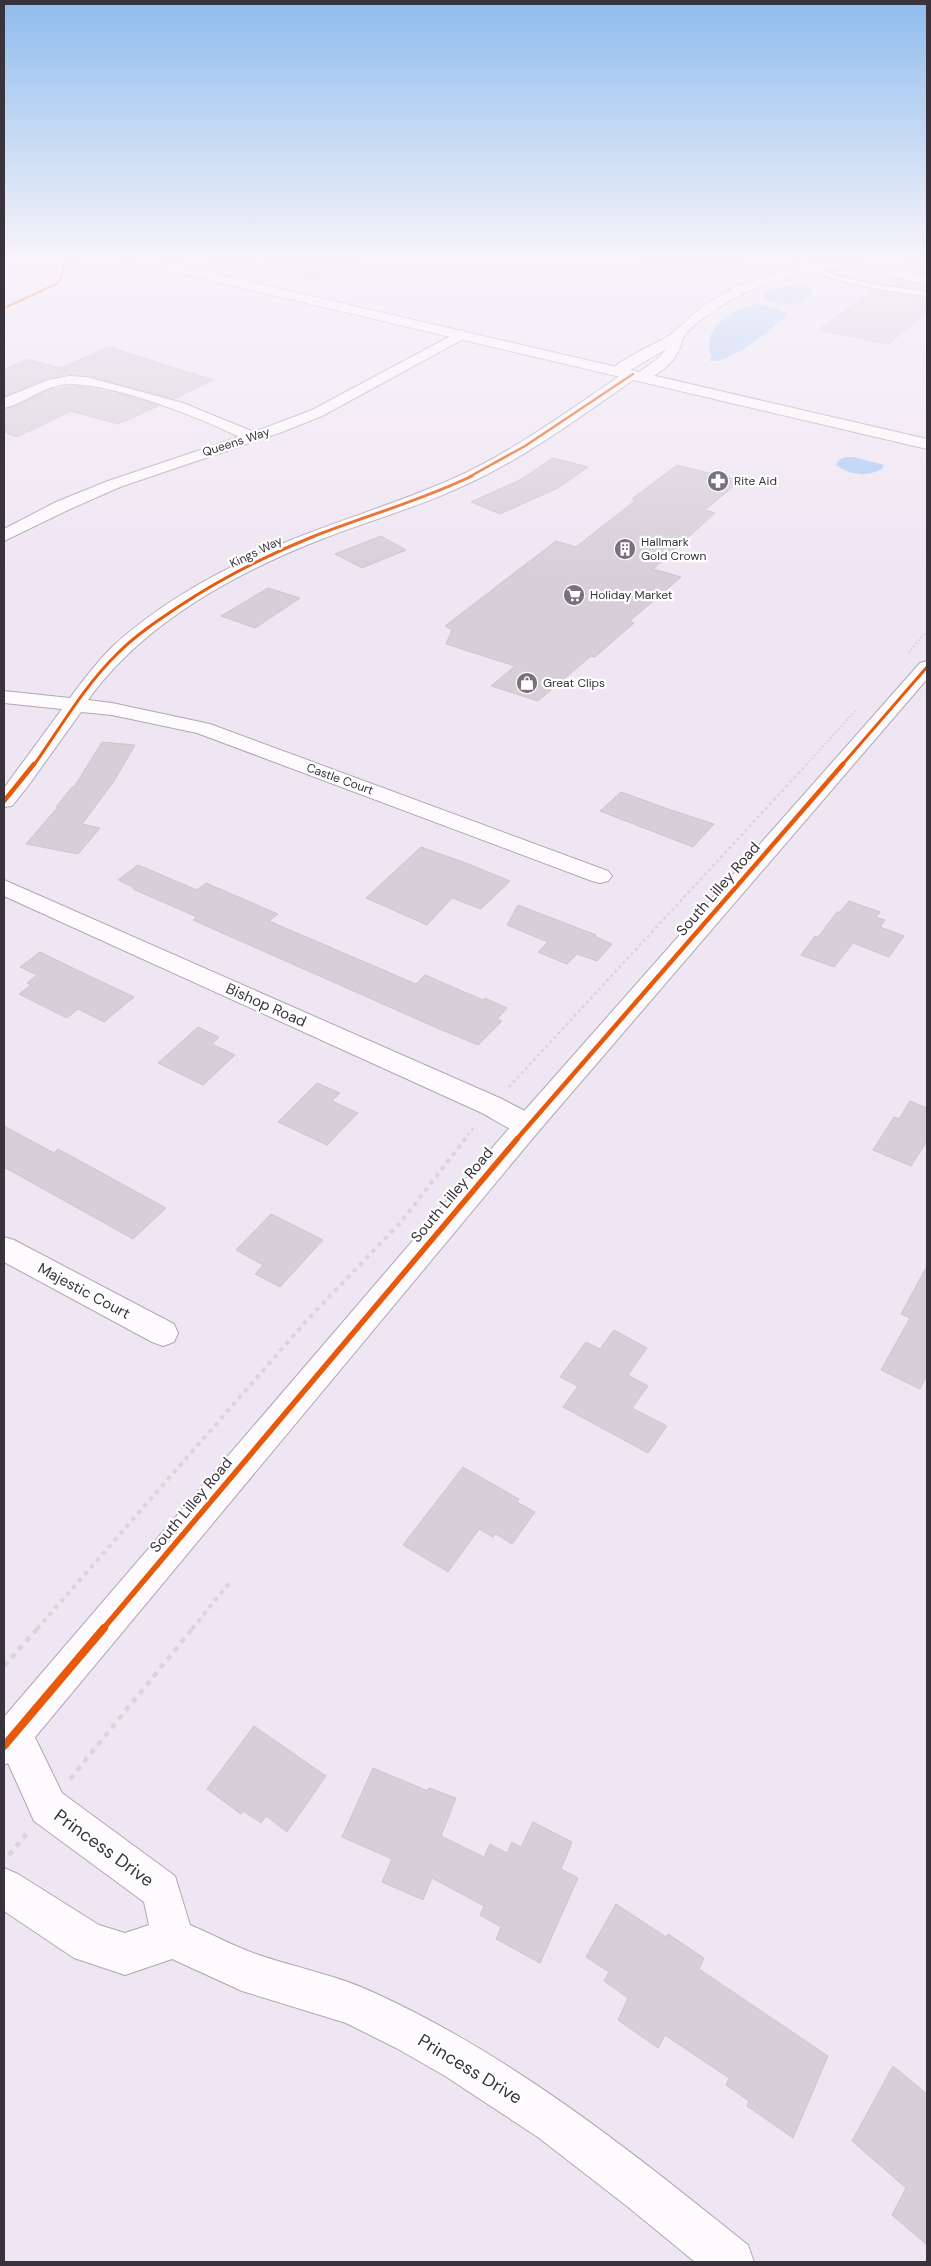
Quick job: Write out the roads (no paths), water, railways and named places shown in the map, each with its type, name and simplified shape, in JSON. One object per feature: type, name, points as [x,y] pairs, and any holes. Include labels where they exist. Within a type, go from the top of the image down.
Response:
[{"type":"street","name":"Queens Way","points":[[4,536],[62,506],[114,484],[298,421],[335,404],[412,362]]},
{"type":"street","points":[[579,362],[927,444]]},
{"type":"street","points":[[631,374],[646,362]]},
{"type":"street","points":[[631,374],[658,362]]},
{"type":"street","name":"Kings Way","points":[[4,801],[47,747],[100,670],[132,640],[161,619],[227,577],[295,544],[425,496],[479,473],[532,441],[631,374]]},
{"type":"street","points":[[4,404],[36,389],[60,381],[82,380],[192,410],[227,424],[252,437]]},
{"type":"street","name":"South Lilley Road","points":[[9,1740],[528,1126],[914,664]]},
{"type":"street","name":"Castle Court","points":[[4,697],[75,704],[144,714],[203,728],[600,876]]},
{"type":"street","name":"Bishop Road","points":[[4,887],[492,1106],[528,1126]]},
{"type":"street","name":"Majestic Court","points":[[4,1248],[163,1333]]},
{"type":"street","name":"Princess Drive","points":[[9,1740],[48,1806],[161,1890],[173,1938],[242,1970],[360,2007],[465,2063],[529,2104],[639,2186],[731,2262]]},
{"type":"street","points":[[4,1888],[89,1943],[125,1954],[173,1938]]},
{"type":"water","points":[[845,457],[854,457],[884,465],[882,469],[876,472],[865,474],[853,473],[836,465],[839,460]]},
{"type":"place","name":"Rite Aid","points":[[718,481]]},
{"type":"place","name":"Hallmark Gold Crown","points":[[625,549]]},
{"type":"place","name":"Holiday Market","points":[[574,595]]},
{"type":"place","name":"Great Clips","points":[[527,683]]}]
